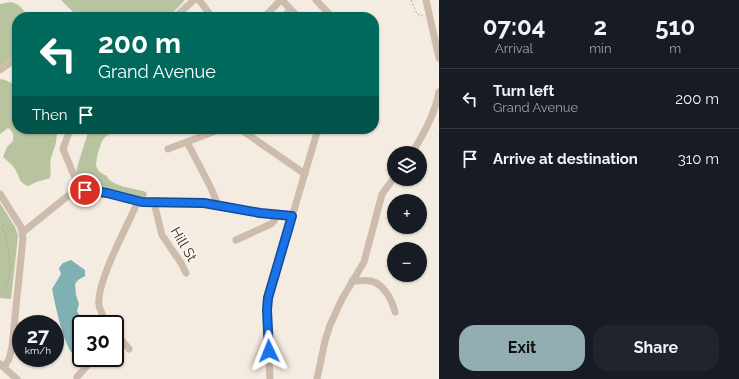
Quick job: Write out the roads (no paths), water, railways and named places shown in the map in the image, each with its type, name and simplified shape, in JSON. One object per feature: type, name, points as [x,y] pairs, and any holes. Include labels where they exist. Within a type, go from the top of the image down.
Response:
[{"type":"street","points":[[181,12],[194,0]]},
{"type":"street","points":[[199,0],[208,12]]},
{"type":"street","points":[[269,12],[282,0],[293,12]]},
{"type":"street","points":[[316,0],[327,12]]},
{"type":"street","points":[[426,0],[439,58]]},
{"type":"street","points":[[0,70],[12,62]]},
{"type":"street","points":[[416,146],[428,125],[439,92]]},
{"type":"street","points":[[68,134],[63,149],[80,190]]},
{"type":"street","points":[[168,149],[208,134]]},
{"type":"street","points":[[247,134],[305,174]]},
{"type":"street","points":[[270,379],[267,310],[268,298],[317,134]]},
{"type":"street","points":[[187,142],[211,188],[218,205]]},
{"type":"street","points":[[317,379],[326,335],[335,312],[364,262],[382,194],[388,186]]},
{"type":"street","points":[[20,231],[74,191],[80,190],[92,190],[138,202],[196,203],[218,205],[246,211],[292,216]]},
{"type":"street","points":[[0,194],[16,218],[23,248],[12,344],[9,359],[2,366],[17,379]]},
{"type":"street","points":[[103,315],[100,311],[99,296],[110,262],[138,202]]},
{"type":"street","name":"Hill St","points":[[154,203],[162,235],[186,273]]},
{"type":"street","points":[[236,240],[271,224],[274,221],[276,214]]},
{"type":"street","points":[[352,281],[370,281],[378,283],[389,297],[395,312]]},
{"type":"street","points":[[124,343],[129,349]]},
{"type":"street","points":[[77,377],[86,367]]},
{"type":"water","points":[[71,260],[85,270],[85,276],[78,280],[75,284],[79,304],[77,311],[79,315],[72,315],[72,353],[64,334],[64,315],[58,315],[52,289],[61,274],[59,268],[63,263]]}]
